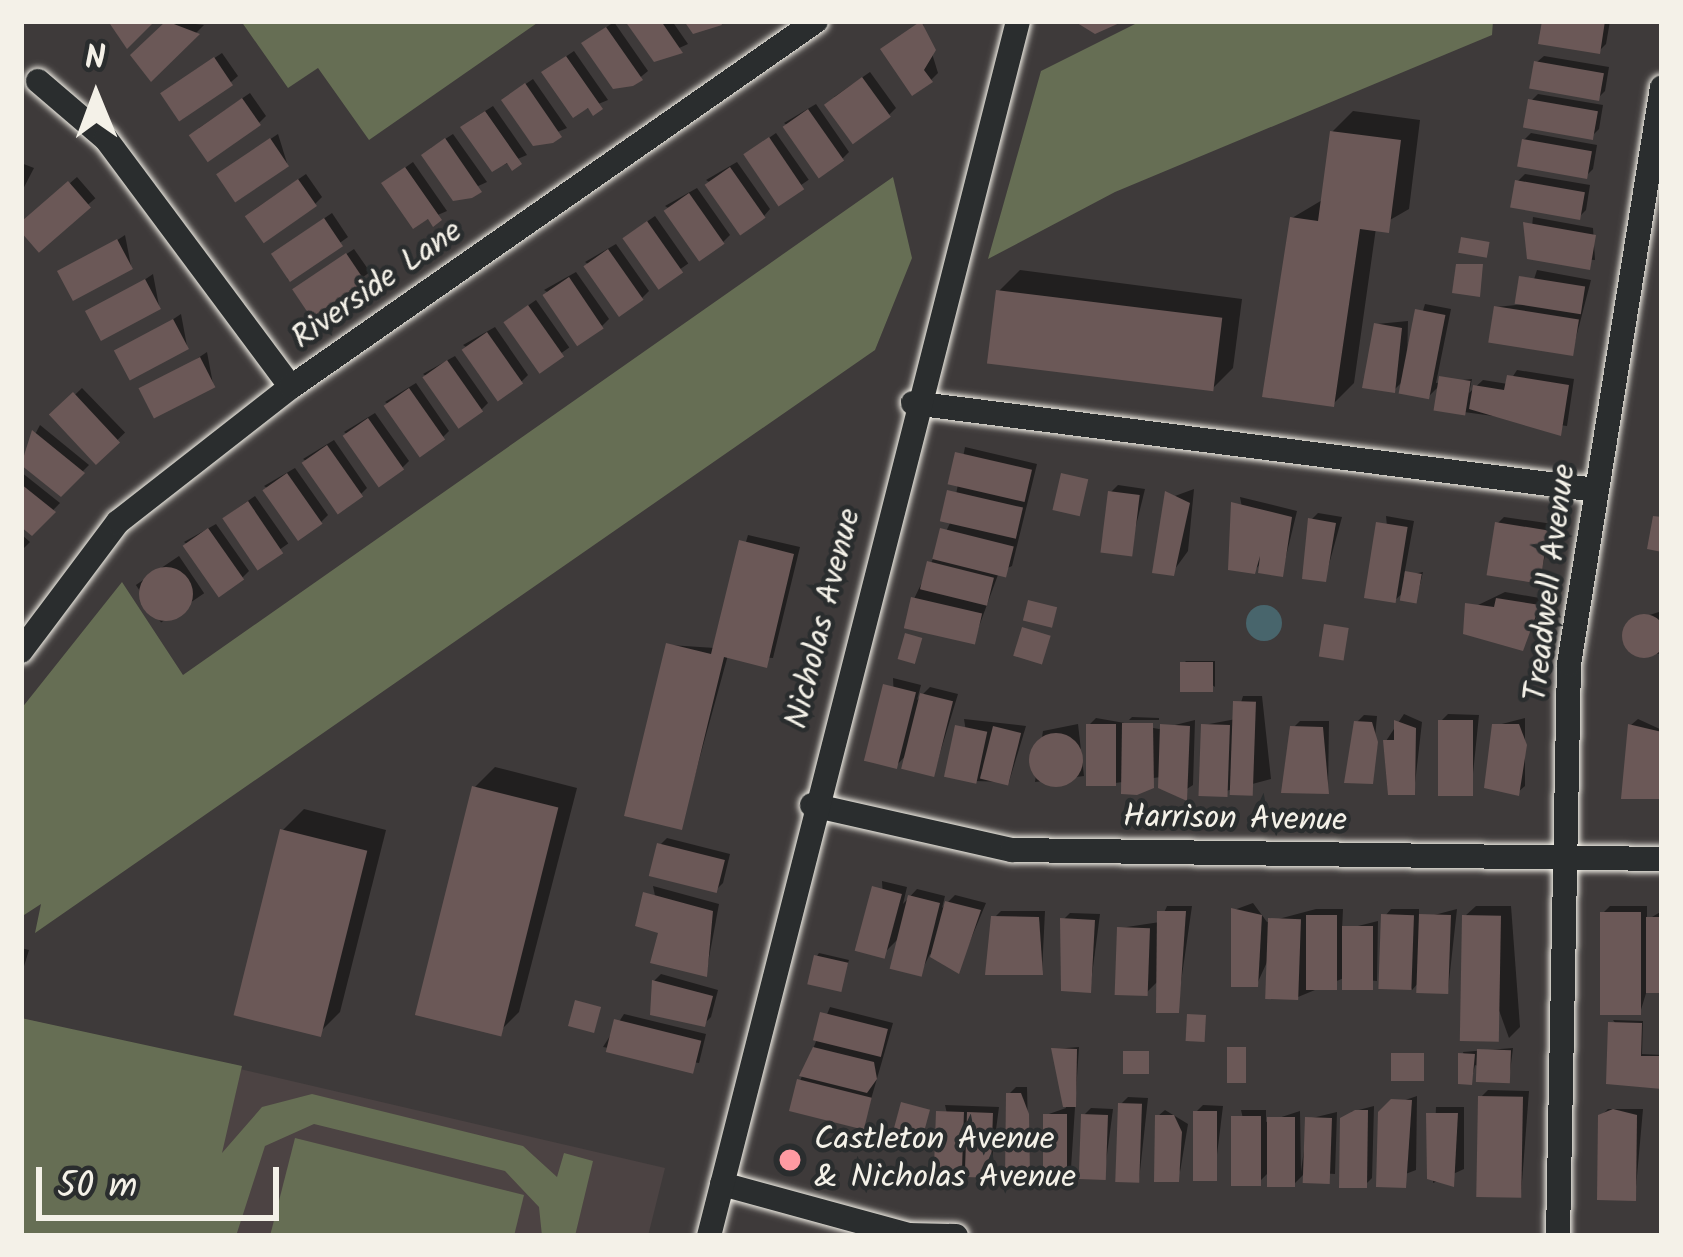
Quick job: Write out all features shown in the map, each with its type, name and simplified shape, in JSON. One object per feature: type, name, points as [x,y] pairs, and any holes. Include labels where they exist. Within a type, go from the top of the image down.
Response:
[{"type":"street","name":"Riverside Lane","points":[[21,652],[118,522],[291,387],[788,29],[816,21]]},
{"type":"street","name":"Nicholas Avenue","points":[[709,1236],[913,404],[1018,21]]},
{"type":"street","points":[[38,81],[106,139],[291,387]]},
{"type":"street","name":"Treadwell Avenue","points":[[1558,1236],[1568,664],[1662,87]]},
{"type":"street","points":[[913,404],[1596,490]]},
{"type":"street","name":"Harrison Avenue","points":[[812,805],[1012,850],[1662,859]]},
{"type":"street","points":[[722,1184],[908,1235],[956,1236]]},
{"type":"shaded area","points":[[21,1018],[665,1168],[648,1236],[21,1236]]},
{"type":"green space","points":[[241,21],[540,21],[369,140],[318,68],[288,88]]},
{"type":"green space","points":[[1141,21],[1493,21],[1492,35],[1115,192],[988,259],[1041,71]]},
{"type":"green space","points":[[893,177],[912,258],[875,350],[35,933],[41,904],[21,917],[21,709],[122,582],[183,675]]},
{"type":"green space","points":[[21,1018],[242,1066],[222,1153],[262,1107],[312,1094],[523,1146],[557,1177],[564,1153],[593,1161],[575,1236],[542,1236],[539,1207],[505,1171],[314,1124],[265,1146],[236,1236],[21,1236]]},
{"type":"green space","points":[[295,1138],[524,1195],[514,1236],[270,1236]]},
{"type":"water","points":[[1264,605],[1276,611],[1282,623],[1276,635],[1264,641],[1252,635],[1246,623],[1252,611]]},
{"type":"building","points":[[108,21],[155,21],[127,49]]},
{"type":"building","points":[[166,21],[200,34],[151,82],[130,55]]},
{"type":"building","points":[[625,21],[661,21],[683,53],[654,62]]},
{"type":"building","points":[[684,21],[720,21],[722,25],[693,34]]},
{"type":"building","points":[[921,21],[936,50],[924,70],[933,82],[912,96],[880,49]]},
{"type":"building","points":[[1074,21],[1124,21],[1095,34]]},
{"type":"building","points":[[1542,21],[1605,21],[1600,54],[1538,44]]},
{"type":"building","points":[[606,27],[643,80],[633,86],[613,89],[581,43]]},
{"type":"building","points":[[566,56],[603,109],[593,116],[588,108],[573,118],[541,72]]},
{"type":"building","points":[[214,57],[233,85],[179,122],[160,93]]},
{"type":"building","points":[[1534,61],[1604,73],[1599,101],[1529,89]]},
{"type":"building","points":[[862,77],[891,117],[853,144],[824,105]]},
{"type":"building","points":[[525,83],[562,137],[553,143],[533,146],[501,100]]},
{"type":"building","points":[[242,98],[261,125],[208,162],[189,135]]},
{"type":"building","points":[[1528,99],[1598,111],[1593,140],[1523,128]]},
{"type":"building","points":[[808,109],[844,161],[819,178],[783,127]]},
{"type":"building","points":[[485,111],[522,164],[512,171],[507,163],[492,172],[460,127]]},
{"type":"building","points":[[1330,131],[1401,140],[1389,233],[1360,229],[1334,407],[1262,397],[1290,217],[1318,221]]},
{"type":"building","points":[[769,137],[804,189],[779,207],[743,154]]},
{"type":"building","points":[[270,138],[289,166],[235,203],[216,174]]},
{"type":"building","points":[[445,138],[482,192],[472,198],[453,201],[421,155]]},
{"type":"building","points":[[1522,139],[1592,151],[1587,179],[1517,167]]},
{"type":"building","points":[[405,167],[442,220],[433,227],[428,219],[413,229],[381,183]]},
{"type":"building","points":[[730,167],[766,218],[740,236],[705,185]]},
{"type":"building","points":[[298,179],[317,206],[264,243],[245,216]]},
{"type":"building","points":[[1515,180],[1585,192],[1580,220],[1510,208]]},
{"type":"building","points":[[68,181],[91,207],[39,253],[21,232],[21,222]]},
{"type":"building","points":[[689,193],[725,244],[699,262],[664,211]]},
{"type":"building","points":[[324,218],[343,246],[290,282],[271,254]]},
{"type":"building","points":[[647,221],[683,273],[659,290],[622,238]]},
{"type":"building","points":[[1523,222],[1596,235],[1590,270],[1527,259]]},
{"type":"building","points":[[1461,237],[1490,242],[1487,258],[1458,253]]},
{"type":"building","points":[[117,239],[133,269],[73,301],[57,271]]},
{"type":"building","points":[[608,249],[644,300],[619,317],[583,266]]},
{"type":"building","points":[[346,253],[365,281],[311,318],[292,289]]},
{"type":"building","points":[[1456,264],[1483,264],[1480,297],[1452,293]]},
{"type":"building","points":[[1519,276],[1585,286],[1581,314],[1515,304]]},
{"type":"building","points":[[569,277],[604,328],[577,346],[542,295]]},
{"type":"building","points":[[145,279],[161,309],[101,341],[85,311]]},
{"type":"building","points":[[996,290],[1222,318],[1213,391],[987,363]]},
{"type":"building","points":[[528,305],[564,357],[540,374],[503,322]]},
{"type":"building","points":[[1494,306],[1579,319],[1573,356],[1488,343]]},
{"type":"building","points":[[1415,309],[1445,315],[1429,399],[1399,393]]},
{"type":"building","points":[[173,319],[189,349],[130,380],[114,350]]},
{"type":"building","points":[[1374,323],[1402,328],[1395,393],[1362,388]]},
{"type":"building","points":[[487,332],[523,384],[498,401],[462,350]]},
{"type":"building","points":[[200,357],[215,387],[154,419],[139,388]]},
{"type":"building","points":[[447,360],[483,412],[459,429],[422,377]]},
{"type":"building","points":[[1507,375],[1569,385],[1561,436],[1469,409],[1473,385],[1504,390]]},
{"type":"building","points":[[1439,376],[1471,381],[1465,416],[1434,411]]},
{"type":"building","points":[[409,388],[445,440],[420,457],[384,406]]},
{"type":"building","points":[[73,392],[120,442],[96,465],[49,415]]},
{"type":"building","points":[[368,418],[404,470],[379,487],[343,436]]},
{"type":"building","points":[[32,430],[85,473],[61,497],[21,465]]},
{"type":"building","points":[[327,445],[363,497],[338,514],[302,463]]},
{"type":"building","points":[[955,452],[1032,470],[1025,502],[948,484]]},
{"type":"building","points":[[287,473],[323,524],[298,541],[262,490]]},
{"type":"building","points":[[1061,473],[1088,479],[1080,516],[1052,510]]},
{"type":"building","points":[[21,484],[56,512],[32,536],[21,527]]},
{"type":"building","points":[[947,490],[1023,508],[1016,539],[940,521]]},
{"type":"building","points":[[1108,491],[1140,495],[1132,556],[1100,553]]},
{"type":"building","points":[[1165,491],[1190,503],[1174,576],[1152,573]]},
{"type":"building","points":[[248,501],[283,553],[258,571],[222,518]]},
{"type":"building","points":[[1231,502],[1292,517],[1283,577],[1258,573],[1260,556],[1255,574],[1228,570]]},
{"type":"building","points":[[1653,516],[1662,517],[1662,552],[1647,549]]},
{"type":"building","points":[[1308,518],[1336,523],[1326,582],[1302,579]]},
{"type":"building","points":[[1376,522],[1408,527],[1396,603],[1364,598]]},
{"type":"building","points":[[1495,522],[1548,530],[1540,584],[1487,575]]},
{"type":"building","points":[[208,528],[244,580],[219,597],[183,546]]},
{"type":"building","points":[[940,528],[1014,546],[1006,577],[932,559]]},
{"type":"building","points":[[739,540],[794,554],[767,668],[724,657],[682,830],[624,816],[666,643],[711,654]]},
{"type":"building","points":[[927,561],[994,578],[987,606],[920,589]]},
{"type":"building","points":[[166,567],[185,575],[193,594],[185,613],[166,621],[147,613],[139,594],[147,575]]},
{"type":"building","points":[[1405,571],[1422,574],[1417,603],[1400,601]]},
{"type":"building","points":[[911,597],[982,613],[975,645],[904,628]]},
{"type":"building","points":[[1496,598],[1540,605],[1523,651],[1463,634],[1465,603],[1494,607]]},
{"type":"building","points":[[1028,600],[1057,607],[1052,628],[1023,620]]},
{"type":"building","points":[[1644,614],[1659,621],[1666,636],[1659,651],[1644,658],[1629,651],[1622,636],[1629,621]]},
{"type":"building","points":[[1324,624],[1349,628],[1344,661],[1319,657]]},
{"type":"building","points":[[1022,627],[1051,636],[1042,664],[1013,656]]},
{"type":"building","points":[[905,633],[922,638],[915,664],[898,659]]},
{"type":"building","points":[[1180,662],[1213,662],[1213,692],[1180,692]]},
{"type":"building","points":[[883,684],[916,692],[897,769],[864,761]]},
{"type":"building","points":[[920,693],[953,701],[934,777],[901,769]]},
{"type":"building","points":[[1233,701],[1256,702],[1253,796],[1230,795]]},
{"type":"building","points":[[1394,720],[1416,728],[1415,795],[1388,795],[1383,740],[1394,740]]},
{"type":"building","points":[[1438,720],[1473,720],[1473,796],[1438,796]]},
{"type":"building","points":[[1354,721],[1372,722],[1378,742],[1373,784],[1344,783]]},
{"type":"building","points":[[1122,723],[1153,723],[1154,788],[1137,795],[1121,794]]},
{"type":"building","points":[[1086,724],[1116,724],[1116,786],[1086,786]]},
{"type":"building","points":[[1160,724],[1190,726],[1187,801],[1158,788]]},
{"type":"building","points":[[1201,724],[1230,725],[1227,797],[1198,796]]},
{"type":"building","points":[[1492,724],[1519,724],[1527,745],[1519,796],[1484,788]]},
{"type":"building","points":[[1628,724],[1662,732],[1662,799],[1621,799]]},
{"type":"building","points":[[955,725],[987,732],[976,784],[944,777]]},
{"type":"building","points":[[993,726],[1021,733],[1008,785],[980,778]]},
{"type":"building","points":[[1290,726],[1323,727],[1329,794],[1281,793]]},
{"type":"building","points":[[1056,733],[1075,741],[1083,760],[1075,779],[1056,787],[1037,779],[1029,760],[1037,741]]},
{"type":"building","points":[[472,786],[558,808],[501,1037],[415,1015]]},
{"type":"building","points":[[280,829],[367,851],[321,1037],[234,1015]]},
{"type":"building","points":[[657,843],[725,860],[717,893],[649,876]]},
{"type":"building","points":[[872,886],[902,894],[885,959],[855,951]]},
{"type":"building","points":[[643,892],[713,911],[707,977],[650,963],[658,933],[635,926]]},
{"type":"building","points":[[908,895],[940,903],[922,977],[890,969]]},
{"type":"building","points":[[945,901],[981,910],[959,974],[930,957]]},
{"type":"building","points":[[1231,908],[1262,915],[1258,987],[1231,987]]},
{"type":"building","points":[[1157,911],[1186,911],[1179,1013],[1156,1013]]},
{"type":"building","points":[[1600,912],[1641,912],[1641,1015],[1600,1015]]},
{"type":"building","points":[[1381,914],[1414,915],[1411,990],[1378,989]]},
{"type":"building","points":[[1419,914],[1451,915],[1448,994],[1416,993]]},
{"type":"building","points":[[1306,915],[1337,915],[1337,990],[1306,990]]},
{"type":"building","points":[[1462,915],[1501,916],[1499,1042],[1460,1041]]},
{"type":"building","points":[[991,916],[1039,917],[1043,975],[985,975]]},
{"type":"building","points":[[1646,917],[1662,917],[1662,993],[1646,993]]},
{"type":"building","points":[[1060,918],[1095,920],[1091,993],[1061,991]]},
{"type":"building","points":[[1268,918],[1301,919],[1298,1000],[1265,999]]},
{"type":"building","points":[[1342,926],[1373,926],[1373,990],[1342,990]]},
{"type":"building","points":[[1117,927],[1150,928],[1148,996],[1115,995]]},
{"type":"building","points":[[814,955],[848,963],[841,992],[807,984]]},
{"type":"building","points":[[652,980],[713,996],[705,1027],[650,1015]]},
{"type":"building","points":[[575,1000],[601,1007],[594,1033],[568,1026]]},
{"type":"building","points":[[820,1012],[888,1029],[881,1057],[813,1040]]},
{"type":"building","points":[[1187,1014],[1206,1015],[1205,1042],[1186,1041]]},
{"type":"building","points":[[614,1019],[701,1041],[693,1074],[606,1052]]},
{"type":"building","points":[[1608,1022],[1642,1023],[1641,1056],[1662,1056],[1662,1089],[1606,1084]]},
{"type":"building","points":[[813,1047],[874,1062],[877,1079],[867,1093],[799,1076]]},
{"type":"building","points":[[1227,1047],[1246,1047],[1246,1083],[1227,1083]]},
{"type":"building","points":[[1051,1048],[1077,1049],[1076,1107],[1063,1107]]},
{"type":"building","points":[[1477,1049],[1511,1050],[1510,1083],[1476,1082]]},
{"type":"building","points":[[1123,1051],[1149,1051],[1149,1074],[1123,1074]]},
{"type":"building","points":[[1391,1053],[1424,1053],[1424,1081],[1391,1081]]},
{"type":"building","points":[[1458,1053],[1475,1054],[1472,1085],[1458,1084]]},
{"type":"building","points":[[797,1079],[872,1098],[864,1130],[789,1111]]},
{"type":"building","points":[[1006,1093],[1021,1093],[1029,1114],[1030,1178],[1005,1179]]},
{"type":"building","points":[[1478,1096],[1523,1097],[1521,1198],[1476,1197]]},
{"type":"building","points":[[1391,1099],[1412,1100],[1406,1188],[1376,1187],[1378,1112]]},
{"type":"building","points":[[901,1102],[930,1110],[921,1143],[892,1135]]},
{"type":"building","points":[[1118,1103],[1142,1104],[1139,1183],[1115,1182]]},
{"type":"building","points":[[1613,1109],[1637,1115],[1636,1201],[1597,1200],[1598,1115]]},
{"type":"building","points":[[1368,1110],[1367,1188],[1339,1188],[1340,1118]]},
{"type":"building","points":[[936,1111],[964,1112],[962,1178],[934,1177]]},
{"type":"building","points":[[1193,1111],[1217,1111],[1217,1181],[1193,1181]]},
{"type":"building","points":[[967,1112],[993,1113],[991,1178],[965,1177]]},
{"type":"building","points":[[1426,1113],[1458,1113],[1454,1187],[1427,1179]]},
{"type":"building","points":[[1043,1114],[1067,1114],[1067,1178],[1043,1178]]},
{"type":"building","points":[[1081,1114],[1108,1115],[1106,1180],[1079,1179]]},
{"type":"building","points":[[1155,1115],[1174,1115],[1182,1132],[1179,1182],[1154,1182]]},
{"type":"building","points":[[1231,1116],[1261,1116],[1261,1186],[1231,1186]]},
{"type":"building","points":[[1267,1117],[1295,1117],[1295,1187],[1267,1187]]},
{"type":"building","points":[[1305,1117],[1332,1118],[1330,1184],[1303,1183]]},
{"type":"place","name":"Castleton Avenue & Nicholas Avenue","points":[[790,1160]]}]
